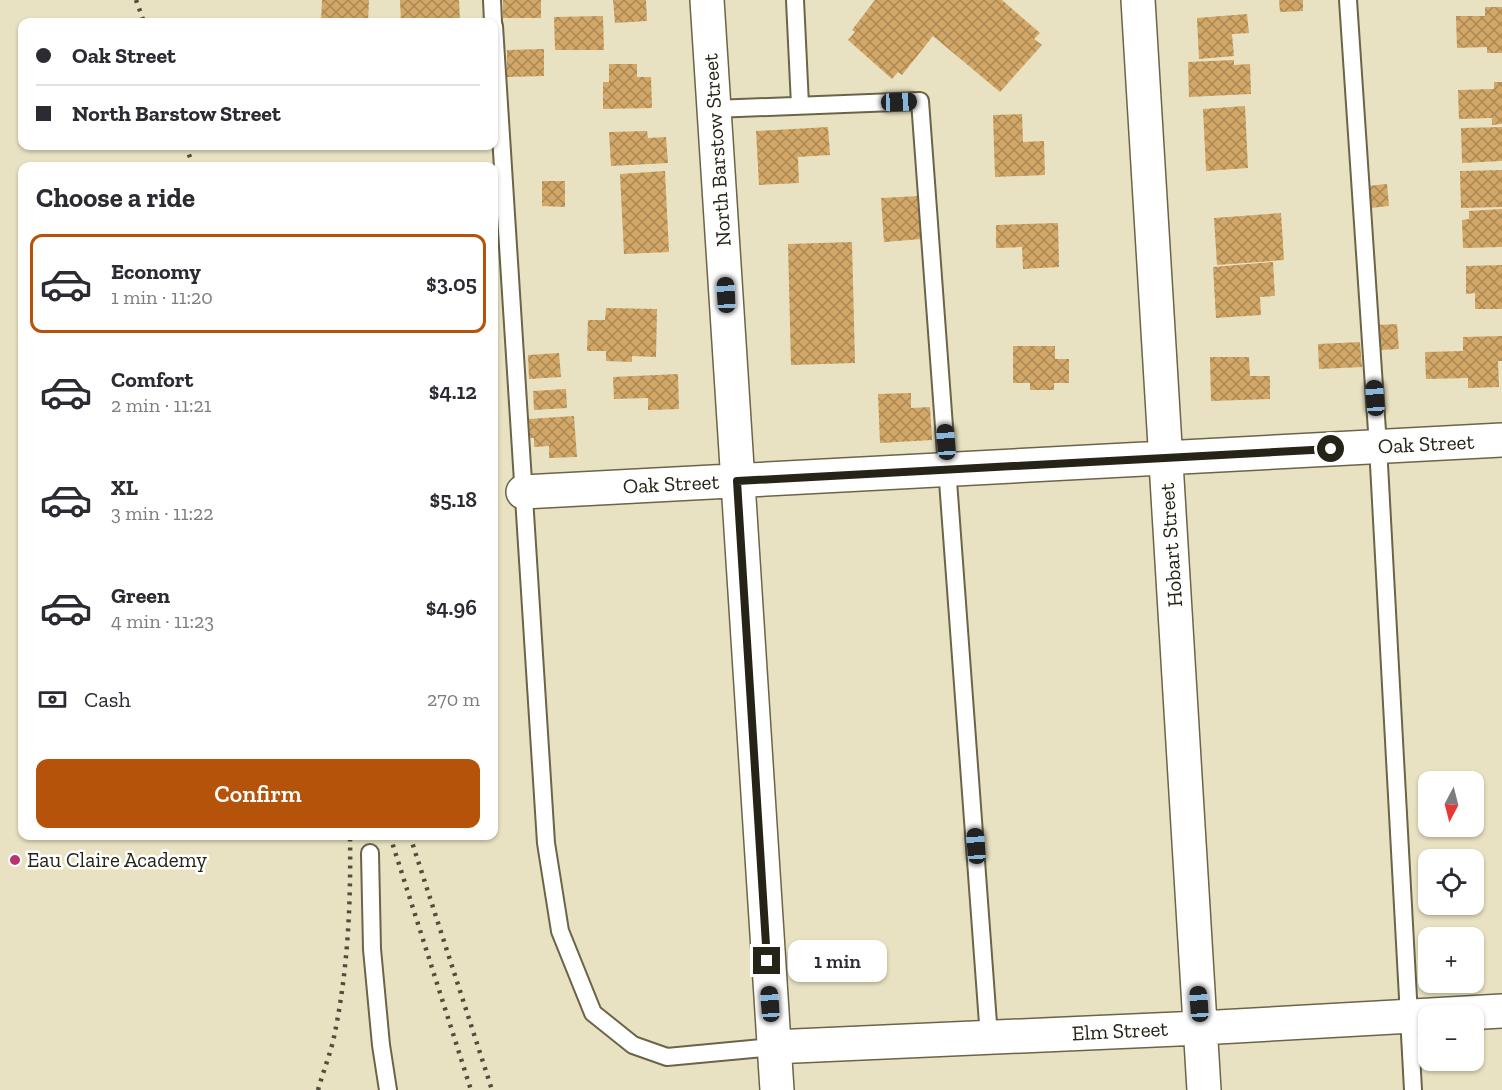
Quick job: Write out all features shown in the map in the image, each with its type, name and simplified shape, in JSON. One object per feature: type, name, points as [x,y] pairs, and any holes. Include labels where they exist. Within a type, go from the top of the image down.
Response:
[{"type":"street","name":"North Barstow Street","points":[[707,0],[777,1090]]},
{"type":"street","name":"Hobart Street","points":[[1138,0],[1204,1090]]},
{"type":"street","name":"Oak Street","points":[[523,492],[1502,440]]},
{"type":"street","name":"Elm Street","points":[[773,1047],[1200,1028],[1502,1011]]},
{"type":"lane","points":[[492,0],[493,18]]},
{"type":"lane","points":[[795,0],[800,105]]},
{"type":"lane","points":[[1348,0],[1378,446],[1413,1090]]},
{"type":"lane","points":[[714,109],[920,101],[949,469],[989,1037]]},
{"type":"lane","points":[[498,102],[546,843],[560,931],[593,1013],[633,1045],[667,1057],[773,1047]]},
{"type":"lane","points":[[370,853],[372,949],[381,1046],[388,1090]]},
{"type":"building","points":[[322,0],[369,0],[368,18],[321,18]]},
{"type":"building","points":[[400,0],[459,0],[460,18],[401,18]]},
{"type":"building","points":[[503,0],[541,0],[541,18],[503,18]]},
{"type":"building","points":[[613,0],[646,0],[647,21],[615,23]]},
{"type":"building","points":[[875,0],[1002,0],[1040,33],[1034,39],[1042,45],[1000,92],[933,36],[902,75],[898,72],[892,79],[848,40],[855,32],[852,30]]},
{"type":"building","points":[[1279,0],[1303,0],[1303,11],[1280,12]]},
{"type":"building","points":[[1485,7],[1502,7],[1502,53],[1487,53],[1487,47],[1457,48],[1456,16],[1485,16]]},
{"type":"building","points":[[1247,14],[1249,33],[1232,34],[1234,56],[1199,59],[1197,18]]},
{"type":"building","points":[[603,16],[604,50],[555,50],[554,17]]},
{"type":"building","points":[[544,49],[544,76],[507,77],[507,50]]},
{"type":"building","points":[[1234,60],[1234,65],[1250,64],[1251,94],[1189,97],[1188,62]]},
{"type":"building","points":[[609,64],[637,64],[637,77],[651,77],[652,108],[603,109],[603,82],[609,82]]},
{"type":"building","points":[[1494,82],[1502,82],[1502,124],[1492,125],[1492,118],[1459,119],[1458,90],[1494,89]]},
{"type":"building","points":[[1245,106],[1248,168],[1206,171],[1203,109]]},
{"type":"building","points":[[1022,114],[1023,142],[1044,141],[1045,175],[995,177],[993,115]]},
{"type":"building","points":[[828,127],[830,155],[798,157],[799,183],[759,185],[756,131]]},
{"type":"building","points":[[1502,127],[1502,161],[1462,163],[1461,128]]},
{"type":"building","points":[[647,131],[648,138],[666,137],[668,163],[611,166],[609,132]]},
{"type":"building","points":[[1502,170],[1502,207],[1461,208],[1460,171]]},
{"type":"building","points":[[665,171],[669,252],[624,254],[620,174]]},
{"type":"building","points":[[542,181],[565,181],[565,207],[542,206]]},
{"type":"building","points":[[1387,184],[1389,206],[1370,208],[1368,186]]},
{"type":"building","points":[[919,196],[922,239],[884,242],[881,198]]},
{"type":"building","points":[[1502,209],[1502,247],[1463,248],[1462,220],[1469,219],[1469,211]]},
{"type":"building","points":[[1281,213],[1284,260],[1217,265],[1214,218]]},
{"type":"building","points":[[1058,223],[1059,267],[1023,269],[1022,247],[996,248],[996,225]]},
{"type":"building","points":[[852,242],[855,363],[791,365],[788,244]]},
{"type":"building","points":[[1273,262],[1275,296],[1260,297],[1261,315],[1216,318],[1213,267]]},
{"type":"building","points":[[1502,265],[1502,309],[1475,309],[1475,293],[1466,294],[1466,266]]},
{"type":"building","points":[[606,308],[657,309],[656,357],[632,356],[632,362],[606,361],[606,351],[587,351],[588,320],[605,320]]},
{"type":"building","points":[[1397,324],[1399,349],[1379,350],[1377,325]]},
{"type":"building","points":[[1502,336],[1502,361],[1498,361],[1499,387],[1468,388],[1468,378],[1426,379],[1425,352],[1463,351],[1463,337]]},
{"type":"building","points":[[1360,342],[1362,367],[1319,369],[1318,344]]},
{"type":"building","points":[[1013,346],[1055,346],[1055,359],[1069,359],[1069,383],[1054,383],[1054,390],[1030,390],[1030,383],[1013,383]]},
{"type":"building","points":[[559,353],[561,377],[529,379],[528,355]]},
{"type":"building","points":[[1210,357],[1249,357],[1250,376],[1270,376],[1270,399],[1211,401]]},
{"type":"building","points":[[678,374],[679,409],[648,410],[648,398],[614,399],[613,377]]},
{"type":"building","points":[[566,389],[567,408],[534,410],[533,391]]},
{"type":"building","points":[[911,393],[911,408],[930,407],[932,440],[880,443],[878,394]]},
{"type":"building","points":[[574,416],[577,457],[549,458],[549,446],[534,447],[534,438],[530,438],[529,419]]},
{"type":"railway","points":[[136,0],[143,18]]},
{"type":"railway","points":[[187,150],[192,162]]},
{"type":"railway","points":[[318,1090],[331,1050],[343,987],[349,911],[350,840]]},
{"type":"railway","points":[[391,840],[471,1090]]},
{"type":"railway","points":[[411,840],[492,1090]]},
{"type":"place","name":"Eau Claire Academy","points":[[15,860]]},
{"type":"route","points":[[767,961],[737,481],[1331,449]]}]
